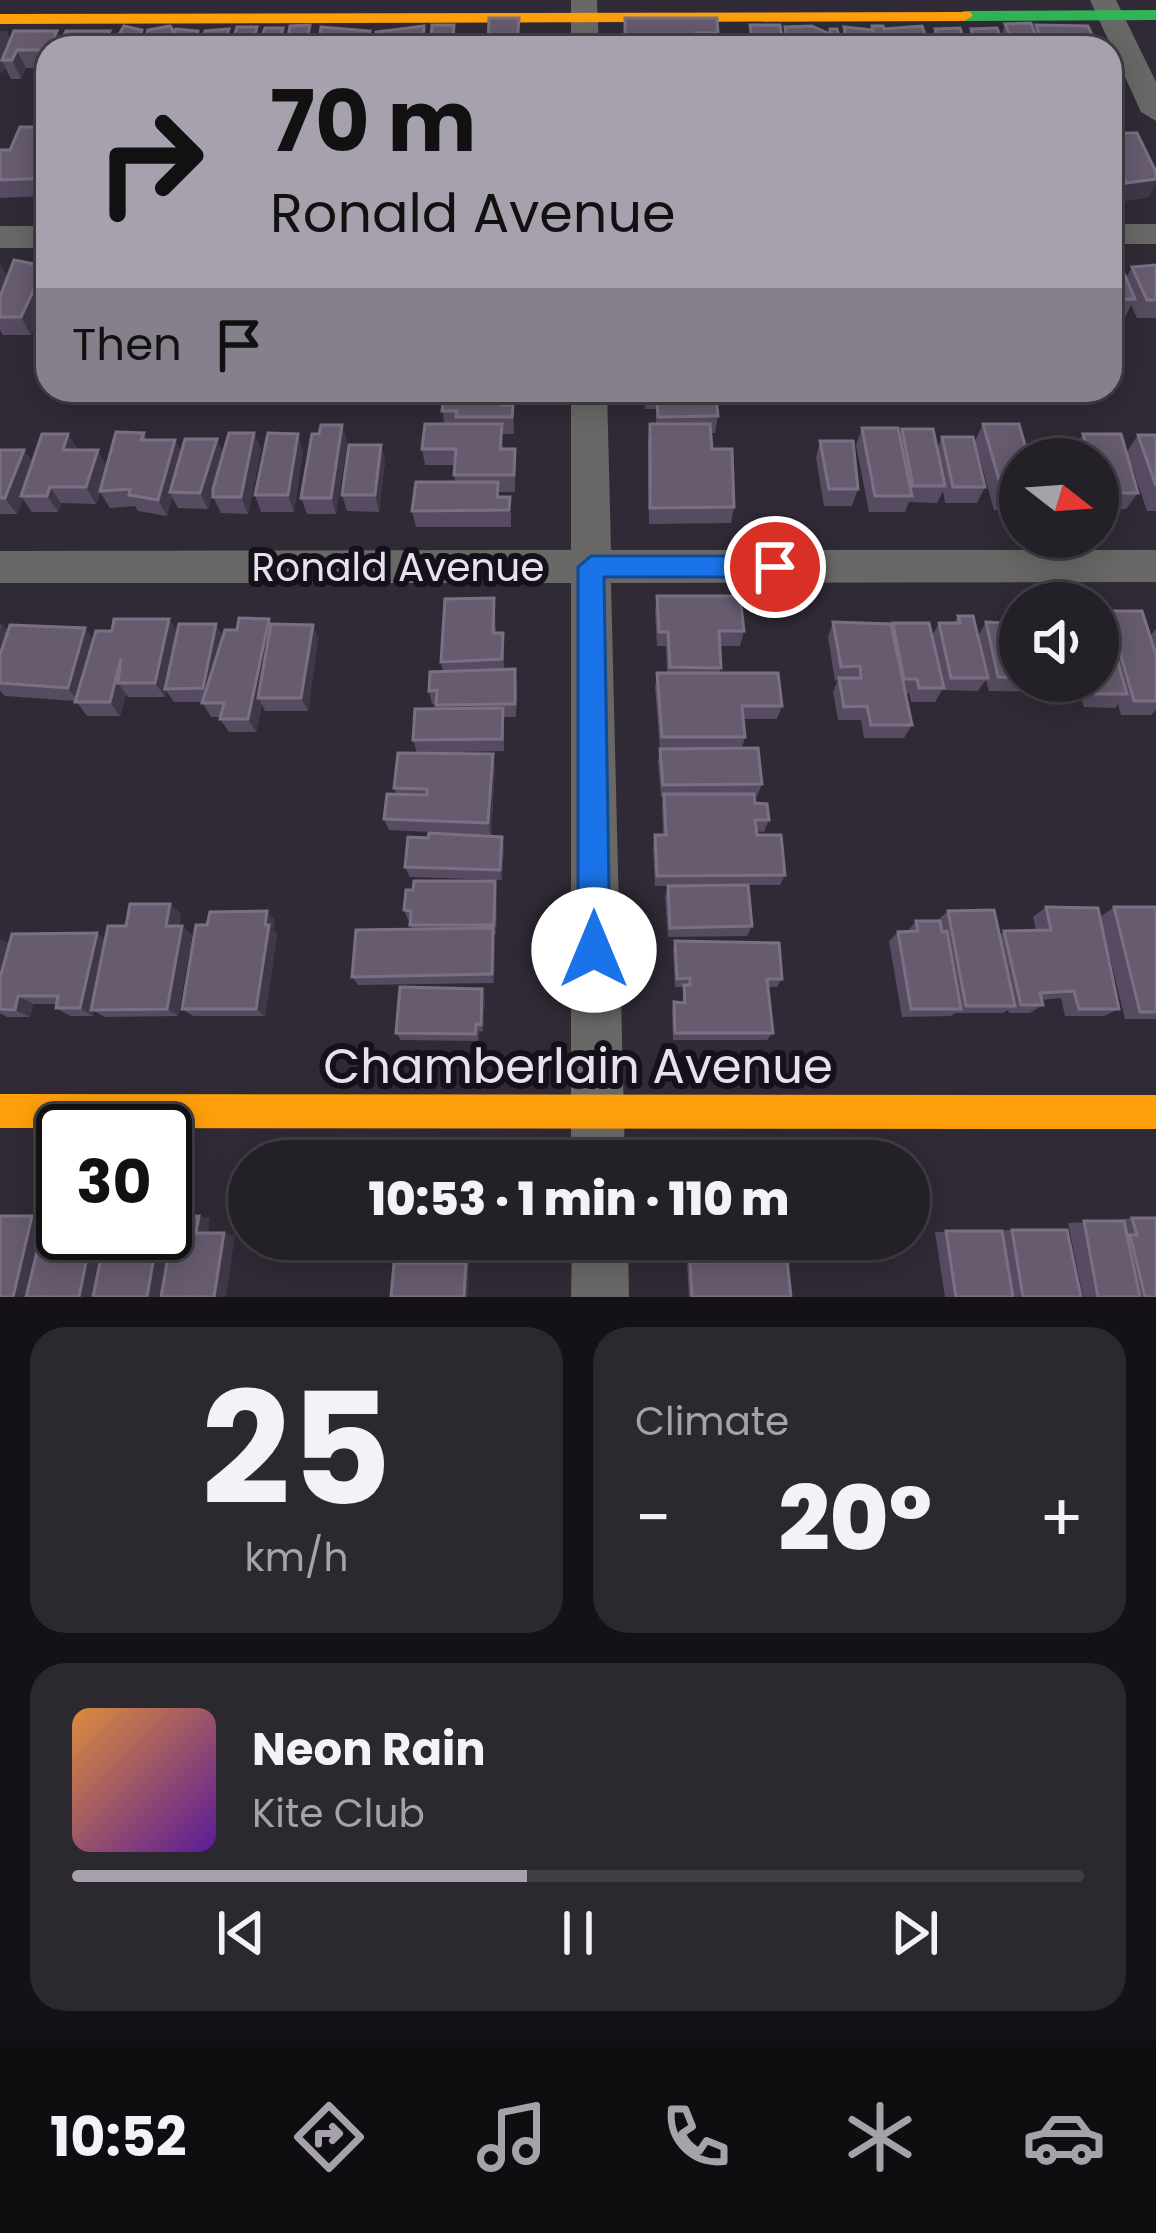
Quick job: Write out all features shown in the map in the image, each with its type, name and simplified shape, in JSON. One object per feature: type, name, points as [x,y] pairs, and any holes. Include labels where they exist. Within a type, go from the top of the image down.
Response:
[{"type":"street","points":[[1106,7],[1120,36]]},
{"type":"street","points":[[0,19],[585,8],[1106,7],[1156,15]]},
{"type":"street","points":[[1122,41],[1156,112]]},
{"type":"street","points":[[1122,234],[1156,234]]},
{"type":"street","points":[[0,237],[36,237]]},
{"type":"street","points":[[589,402],[597,1136]]},
{"type":"street","name":"Ronald Avenue","points":[[0,567],[1156,566]]},
{"type":"street","name":"Chamberlain Avenue","points":[[0,1111],[597,1136],[1156,1112]]},
{"type":"street","points":[[600,1260],[601,1297]]},
{"type":"building","points":[[489,18],[519,18],[518,36],[488,36]]},
{"type":"building","points":[[625,18],[717,18],[718,33],[625,36]]},
{"type":"building","points":[[1031,23],[1036,36],[1010,36],[1005,24]]},
{"type":"building","points":[[310,25],[308,36],[288,36],[290,26]]},
{"type":"building","points":[[432,25],[454,25],[453,36],[431,36]]},
{"type":"building","points":[[750,25],[780,25],[782,36],[752,36]]},
{"type":"building","points":[[1036,25],[1088,26],[1093,36],[1040,36]]},
{"type":"building","points":[[124,26],[142,30],[140,36],[118,36]]},
{"type":"building","points":[[170,26],[173,30],[171,36],[146,36],[148,30]]},
{"type":"building","points":[[424,26],[424,36],[375,36],[376,32]]},
{"type":"building","points":[[812,26],[830,34],[830,29],[837,29],[839,36],[787,36],[785,27]]},
{"type":"building","points":[[872,26],[922,26],[926,36],[846,36],[844,27],[873,30]]},
{"type":"building","points":[[237,27],[257,27],[254,36],[234,36]]},
{"type":"building","points":[[321,27],[370,31],[369,36],[320,36]]},
{"type":"building","points":[[265,28],[283,28],[281,36],[262,36]]},
{"type":"building","points":[[960,28],[963,36],[937,36],[935,29]]},
{"type":"building","points":[[997,28],[1000,36],[973,36],[971,29]]},
{"type":"building","points":[[176,29],[198,31],[197,36],[173,36]]},
{"type":"building","points":[[229,29],[227,36],[203,36],[205,31]]},
{"type":"building","points":[[14,31],[57,31],[55,36],[36,36],[36,50],[17,50],[12,60],[2,60]]},
{"type":"building","points":[[66,31],[110,31],[108,36],[64,36]]},
{"type":"building","points":[[20,127],[36,127],[36,178],[0,180],[0,150],[10,150]]},
{"type":"building","points":[[1122,133],[1137,133],[1156,179],[1126,183]]},
{"type":"building","points":[[14,260],[36,264],[36,285],[21,317],[0,317],[0,297]]},
{"type":"building","points":[[1156,265],[1156,300],[1147,300],[1132,267]]},
{"type":"building","points":[[1122,269],[1135,299],[1122,300]]},
{"type":"building","points":[[443,402],[513,405],[512,417],[456,417],[457,411],[442,411]]},
{"type":"building","points":[[657,402],[717,402],[718,416],[658,417]]},
{"type":"building","points":[[425,424],[502,424],[500,449],[515,449],[514,475],[454,475],[456,449],[422,449]]},
{"type":"building","points":[[650,424],[710,424],[712,449],[732,449],[734,507],[650,508]]},
{"type":"building","points":[[983,424],[1019,424],[1023,438],[999,438],[999,480]]},
{"type":"building","points":[[321,425],[342,425],[331,498],[301,498],[312,434],[319,434]]},
{"type":"building","points":[[862,428],[898,428],[912,496],[875,496]]},
{"type":"building","points":[[902,429],[933,429],[945,486],[913,486]]},
{"type":"building","points":[[116,432],[144,433],[141,440],[175,440],[158,500],[129,495],[130,489],[100,491]]},
{"type":"building","points":[[229,433],[254,433],[241,497],[213,497],[213,489]]},
{"type":"building","points":[[268,433],[298,434],[288,495],[255,495]]},
{"type":"building","points":[[42,434],[68,434],[63,450],[98,450],[86,487],[50,487],[47,496],[21,496]]},
{"type":"building","points":[[1083,434],[1121,434],[1138,493],[1119,493],[1119,438],[1084,438]]},
{"type":"building","points":[[1138,435],[1156,435],[1156,486]]},
{"type":"building","points":[[942,437],[973,437],[985,487],[953,487]]},
{"type":"building","points":[[185,439],[217,439],[200,493],[170,492]]},
{"type":"building","points":[[820,441],[853,441],[858,489],[829,489]]},
{"type":"building","points":[[349,445],[381,445],[375,495],[342,495]]},
{"type":"building","points":[[0,450],[24,450],[5,498],[0,498]]},
{"type":"building","points":[[416,482],[498,482],[497,497],[510,497],[509,510],[412,511]]},
{"type":"building","points":[[657,596],[740,596],[744,631],[719,631],[721,668],[670,667],[668,632],[659,632]]},
{"type":"building","points":[[494,598],[493,633],[503,633],[502,659],[441,662],[445,599]]},
{"type":"building","points":[[1119,611],[1142,611],[1156,655],[1156,701],[1134,701],[1119,649]]},
{"type":"building","points":[[958,616],[973,616],[988,678],[951,678],[939,623],[960,623]]},
{"type":"building","points":[[239,618],[269,619],[248,719],[220,719],[224,703],[202,703],[225,630],[237,630]]},
{"type":"building","points":[[114,619],[169,619],[155,683],[118,683],[121,658],[110,702],[75,702],[96,631],[112,631]]},
{"type":"building","points":[[833,622],[891,624],[912,725],[871,725],[867,706],[844,707],[839,678],[861,678],[860,666],[841,667]]},
{"type":"building","points":[[986,622],[999,623],[998,677]]},
{"type":"building","points":[[893,623],[929,623],[944,688],[919,688],[917,679],[904,679]]},
{"type":"building","points":[[179,624],[216,624],[203,688],[165,689]]},
{"type":"building","points":[[271,624],[313,625],[301,698],[258,698]]},
{"type":"building","points":[[10,625],[85,628],[68,688],[0,683],[0,655]]},
{"type":"building","points":[[1119,666],[1127,694],[1119,694]]},
{"type":"building","points":[[515,669],[515,704],[436,705],[437,690],[429,691],[430,672]]},
{"type":"building","points":[[657,673],[778,673],[782,706],[742,706],[745,737],[662,737]]},
{"type":"building","points":[[503,708],[502,739],[413,740],[415,709]]},
{"type":"building","points":[[758,748],[762,784],[663,785],[660,749]]},
{"type":"building","points":[[398,753],[493,754],[488,823],[384,819],[387,794],[427,795],[427,789],[394,788]]},
{"type":"building","points":[[664,794],[754,794],[755,803],[767,804],[769,820],[755,820],[757,835],[781,835],[785,875],[657,876],[655,835],[666,835]]},
{"type":"building","points":[[429,833],[502,837],[500,870],[405,867],[408,837],[428,838]]},
{"type":"building","points":[[414,881],[495,881],[494,925],[410,925],[411,911],[404,910],[406,890],[413,890]]},
{"type":"building","points":[[748,885],[752,926],[670,928],[668,886]]},
{"type":"building","points":[[130,904],[170,904],[166,926],[182,926],[167,1009],[91,1010],[108,926],[126,926]]},
{"type":"building","points":[[1046,907],[1098,908],[1119,1009],[1079,1009],[1074,991],[1040,993],[1043,1005],[1021,1005],[1004,931],[1051,930]]},
{"type":"building","points":[[1114,907],[1156,907],[1156,1012],[1140,1012]]},
{"type":"building","points":[[994,910],[1015,1006],[966,1006],[948,911]]},
{"type":"building","points":[[267,911],[256,1009],[182,1009],[196,925],[207,925],[210,912]]},
{"type":"building","points":[[916,921],[940,921],[942,932],[947,931],[961,1009],[911,1009],[898,932],[918,931]]},
{"type":"building","points":[[493,928],[492,974],[352,977],[356,930]]},
{"type":"building","points":[[97,933],[80,1008],[56,1008],[58,996],[18,996],[15,1010],[0,1009],[0,978],[12,934]]},
{"type":"building","points":[[675,941],[779,943],[782,979],[767,979],[773,1033],[675,1033],[674,1002],[685,1003],[684,985],[690,985],[690,978],[677,979]]},
{"type":"building","points":[[400,987],[482,989],[481,1025],[476,1024],[475,1034],[396,1033]]},
{"type":"building","points":[[0,1216],[32,1216],[13,1297],[0,1297]]},
{"type":"building","points":[[192,1216],[199,1216],[196,1233],[224,1233],[214,1297],[161,1297],[167,1260],[192,1260]]},
{"type":"building","points":[[1132,1218],[1156,1218],[1156,1297],[1145,1297],[1130,1235],[1137,1235]]},
{"type":"building","points":[[1084,1221],[1124,1221],[1140,1297],[1098,1297]]},
{"type":"building","points":[[1012,1230],[1067,1230],[1081,1297],[1023,1297]]},
{"type":"building","points":[[946,1231],[1002,1231],[1013,1297],[956,1297]]},
{"type":"building","points":[[36,1256],[36,1260],[87,1260],[79,1297],[26,1297]]},
{"type":"building","points":[[101,1260],[153,1260],[147,1297],[93,1297]]},
{"type":"building","points":[[787,1260],[791,1297],[692,1297],[690,1262]]},
{"type":"building","points":[[394,1263],[466,1263],[464,1297],[391,1297]]},
{"type":"traffic: fast","points":[[964,16],[1156,15]]},
{"type":"traffic: slow","points":[[0,19],[964,16]]},
{"type":"traffic: slow","points":[[0,1111],[1156,1112]]},
{"type":"route","points":[[594,950],[591,567],[775,567]]}]
